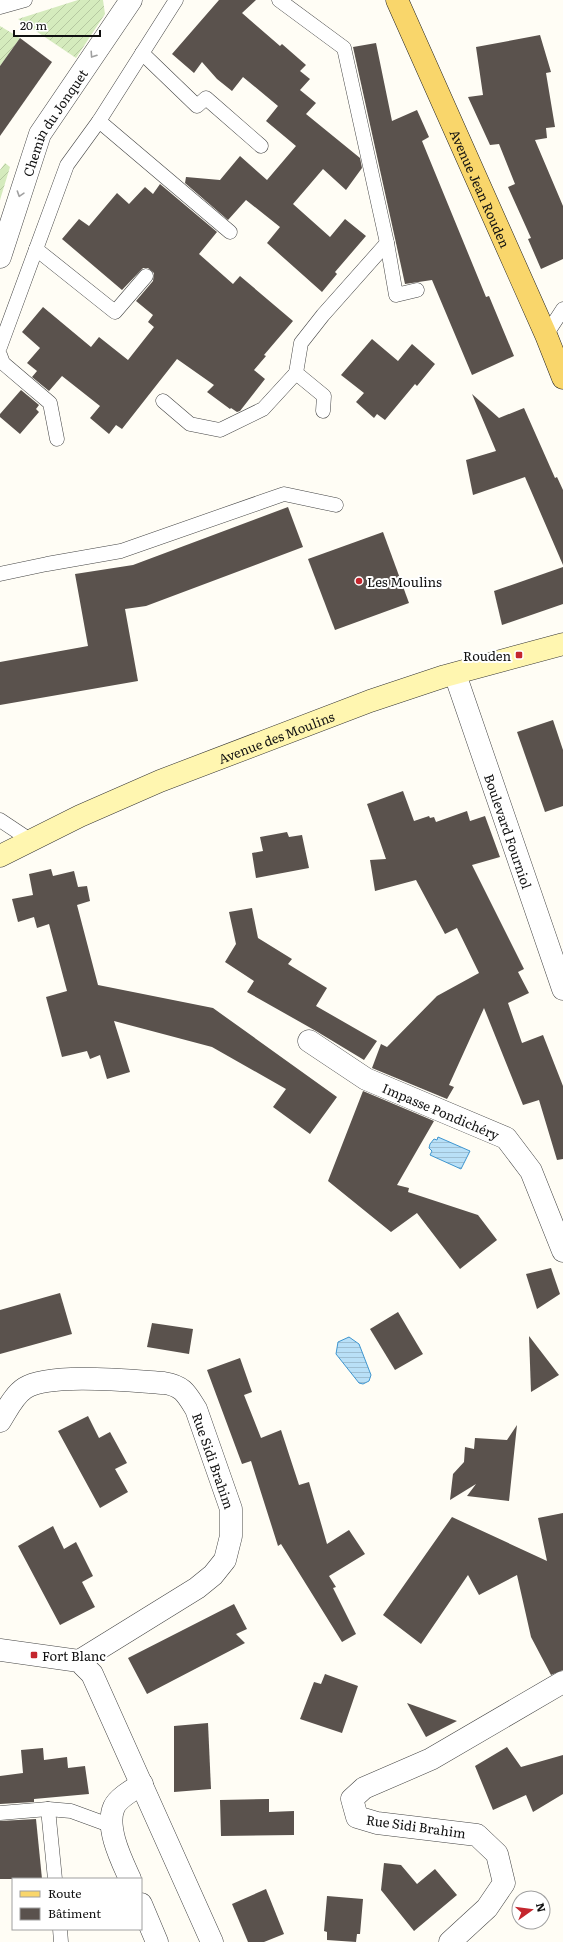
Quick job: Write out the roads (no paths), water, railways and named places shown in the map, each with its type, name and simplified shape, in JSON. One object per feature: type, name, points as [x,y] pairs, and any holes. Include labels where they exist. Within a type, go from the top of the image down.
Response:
[{"type":"main road","name":"Avenue Jean Rouden","points":[[397,0],[546,335],[563,378]]},
{"type":"main road","name":"Avenue des Moulins","points":[[0,856],[30,840],[160,781],[370,701],[455,674],[563,644]]},
{"type":"street","name":"Chemin du Jonquet","points":[[0,257],[40,134],[131,0]]},
{"type":"street","name":"Boulevard Fourniol","points":[[455,674],[563,989]]},
{"type":"street","name":"Impasse Pondichéry","points":[[309,1041],[366,1079],[506,1138],[531,1172],[563,1251]]},
{"type":"street","name":"Rue Sidi Brahim","points":[[0,1421],[12,1400],[24,1388],[38,1381],[62,1379],[164,1383],[177,1385],[187,1395],[196,1408],[231,1509],[231,1536],[225,1560],[213,1575],[197,1588],[79,1661]]},
{"type":"street","points":[[0,1650],[79,1661],[92,1674],[212,1942]]},
{"type":"street","name":"Rue Sidi Brahim","points":[[450,1942],[487,1908],[504,1883],[498,1854],[477,1835],[377,1823],[357,1817],[352,1799],[364,1788],[431,1759],[563,1682]]},
{"type":"street","points":[[130,1878],[118,1850],[112,1826],[114,1807],[129,1792],[142,1784]]},
{"type":"street","points":[[142,1906],[157,1942]]},
{"type":"lane","points":[[0,7],[25,0]]},
{"type":"lane","points":[[0,347],[67,165],[99,121],[176,0]]},
{"type":"lane","points":[[279,0],[344,48],[387,243],[396,295],[417,290]]},
{"type":"lane","points":[[142,53],[197,106],[206,98],[261,146]]},
{"type":"lane","points":[[99,121],[230,232]]},
{"type":"lane","points":[[163,400],[190,424],[220,430],[263,409],[296,373],[300,343],[387,243]]},
{"type":"lane","points":[[36,249],[115,312],[146,276]]},
{"type":"lane","points":[[546,335],[563,309]]},
{"type":"lane","points":[[0,356],[3,363],[50,403],[57,439]]},
{"type":"lane","points":[[296,373],[324,396],[323,410]]},
{"type":"lane","points":[[0,574],[121,551],[284,494],[336,505]]},
{"type":"lane","points":[[0,820],[30,840]]},
{"type":"lane","points":[[0,1813],[48,1809],[71,1811],[112,1826]]},
{"type":"lane","points":[[48,1809],[55,1878]]},
{"type":"lane","points":[[60,1930],[61,1942]]},
{"type":"water","points":[[438,1137],[470,1151],[461,1169],[430,1155],[432,1151],[429,1148],[430,1144],[434,1139],[437,1140]]},
{"type":"water","points":[[349,1337],[359,1344],[371,1375],[369,1381],[363,1384],[359,1383],[336,1354],[338,1342]]},
{"type":"place","name":"Les Moulins","points":[[359,581]]},
{"type":"place","name":"Rouden","points":[[519,655]]},
{"type":"place","name":"Fort Blanc","points":[[34,1655]]}]
